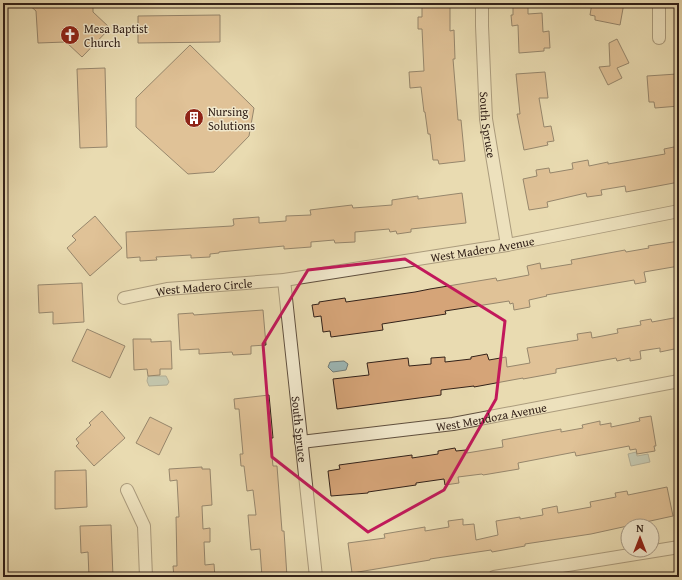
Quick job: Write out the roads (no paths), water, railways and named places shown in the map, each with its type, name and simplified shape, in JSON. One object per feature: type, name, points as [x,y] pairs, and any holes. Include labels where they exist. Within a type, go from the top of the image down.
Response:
[{"type":"street","name":"South Spruce","points":[[482,3],[486,119],[507,245]]},
{"type":"street","points":[[659,38],[660,3]]},
{"type":"street","name":"West Madero Avenue","points":[[284,280],[507,245],[679,211]]},
{"type":"street","name":"South Spruce","points":[[284,280],[316,577]]},
{"type":"street","name":"West Madero Circle","points":[[124,298],[167,289],[284,280]]},
{"type":"street","name":"West Mendoza Avenue","points":[[301,442],[453,424],[679,380]]},
{"type":"street","points":[[127,490],[144,526],[146,577]]},
{"type":"street","points":[[494,577],[679,547]]},
{"type":"water","points":[[344,361],[348,364],[346,370],[333,372],[328,367],[330,362]]},
{"type":"water","points":[[148,376],[166,376],[169,382],[167,385],[149,386],[147,381]]},
{"type":"water","points":[[636,452],[637,456],[648,454],[650,462],[631,466],[628,454]]},
{"type":"place","name":"Mesa Baptist Church","points":[[70,35]]},
{"type":"place","name":"Nursing Solutions","points":[[194,118]]}]
